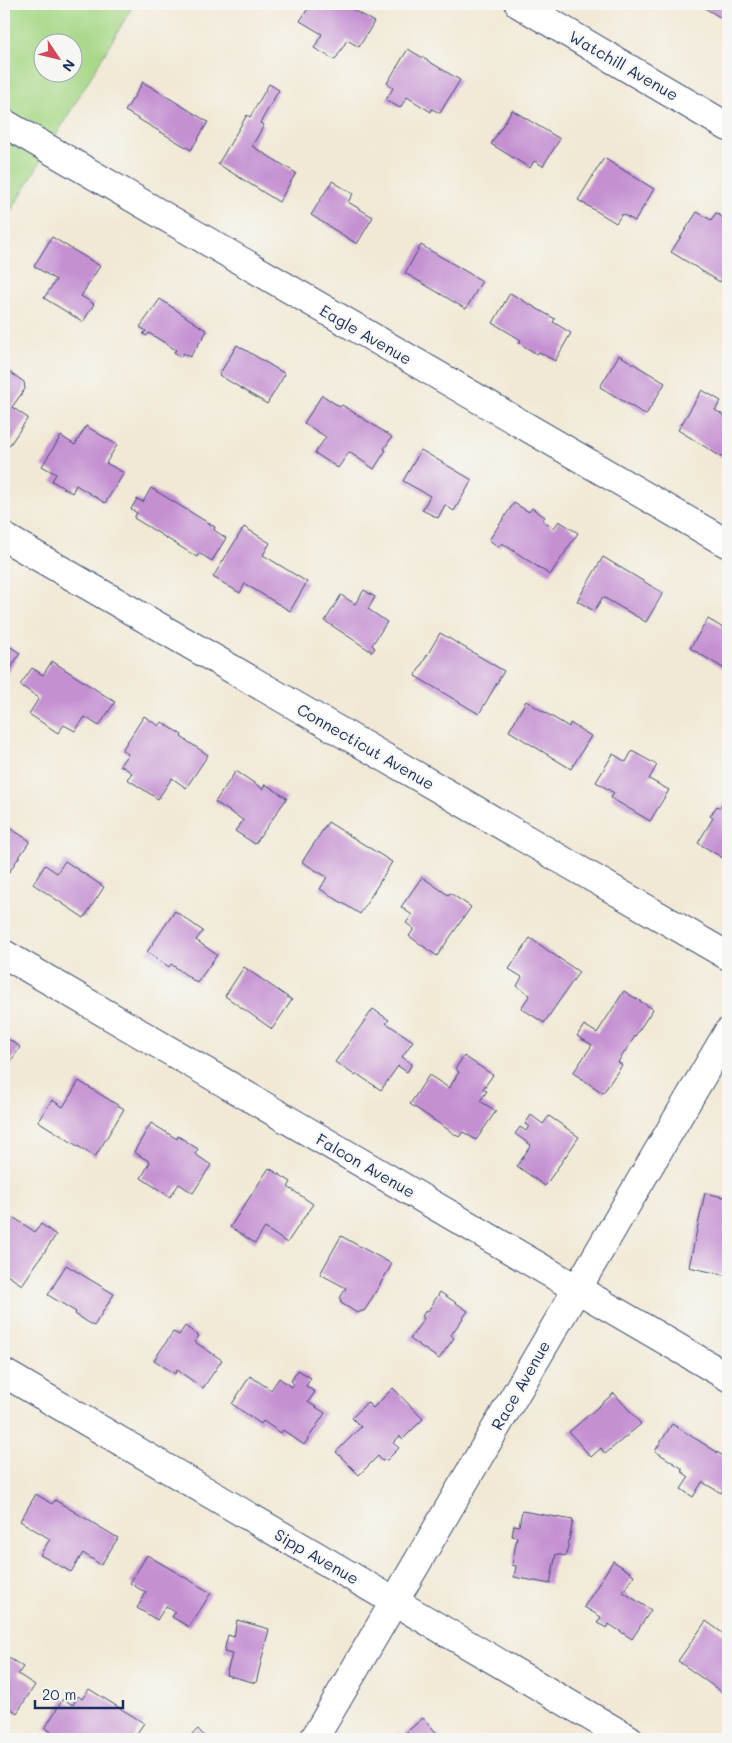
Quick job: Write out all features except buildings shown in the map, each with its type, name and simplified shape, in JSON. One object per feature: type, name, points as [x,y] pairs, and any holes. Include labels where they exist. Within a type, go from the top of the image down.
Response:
[{"type":"street","name":"Watchill Avenue","points":[[519,4],[728,127]]},
{"type":"street","name":"Eagle Avenue","points":[[4,124],[728,544]]},
{"type":"street","name":"Connecticut Avenue","points":[[4,537],[728,956]]},
{"type":"street","name":"Falcon Avenue","points":[[4,954],[728,1377]]},
{"type":"street","name":"Race Avenue","points":[[314,1739],[576,1288],[728,1032]]},
{"type":"street","name":"Sipp Avenue","points":[[4,1373],[629,1739]]},
{"type":"green space","points":[[4,4],[134,4],[4,223]]}]
